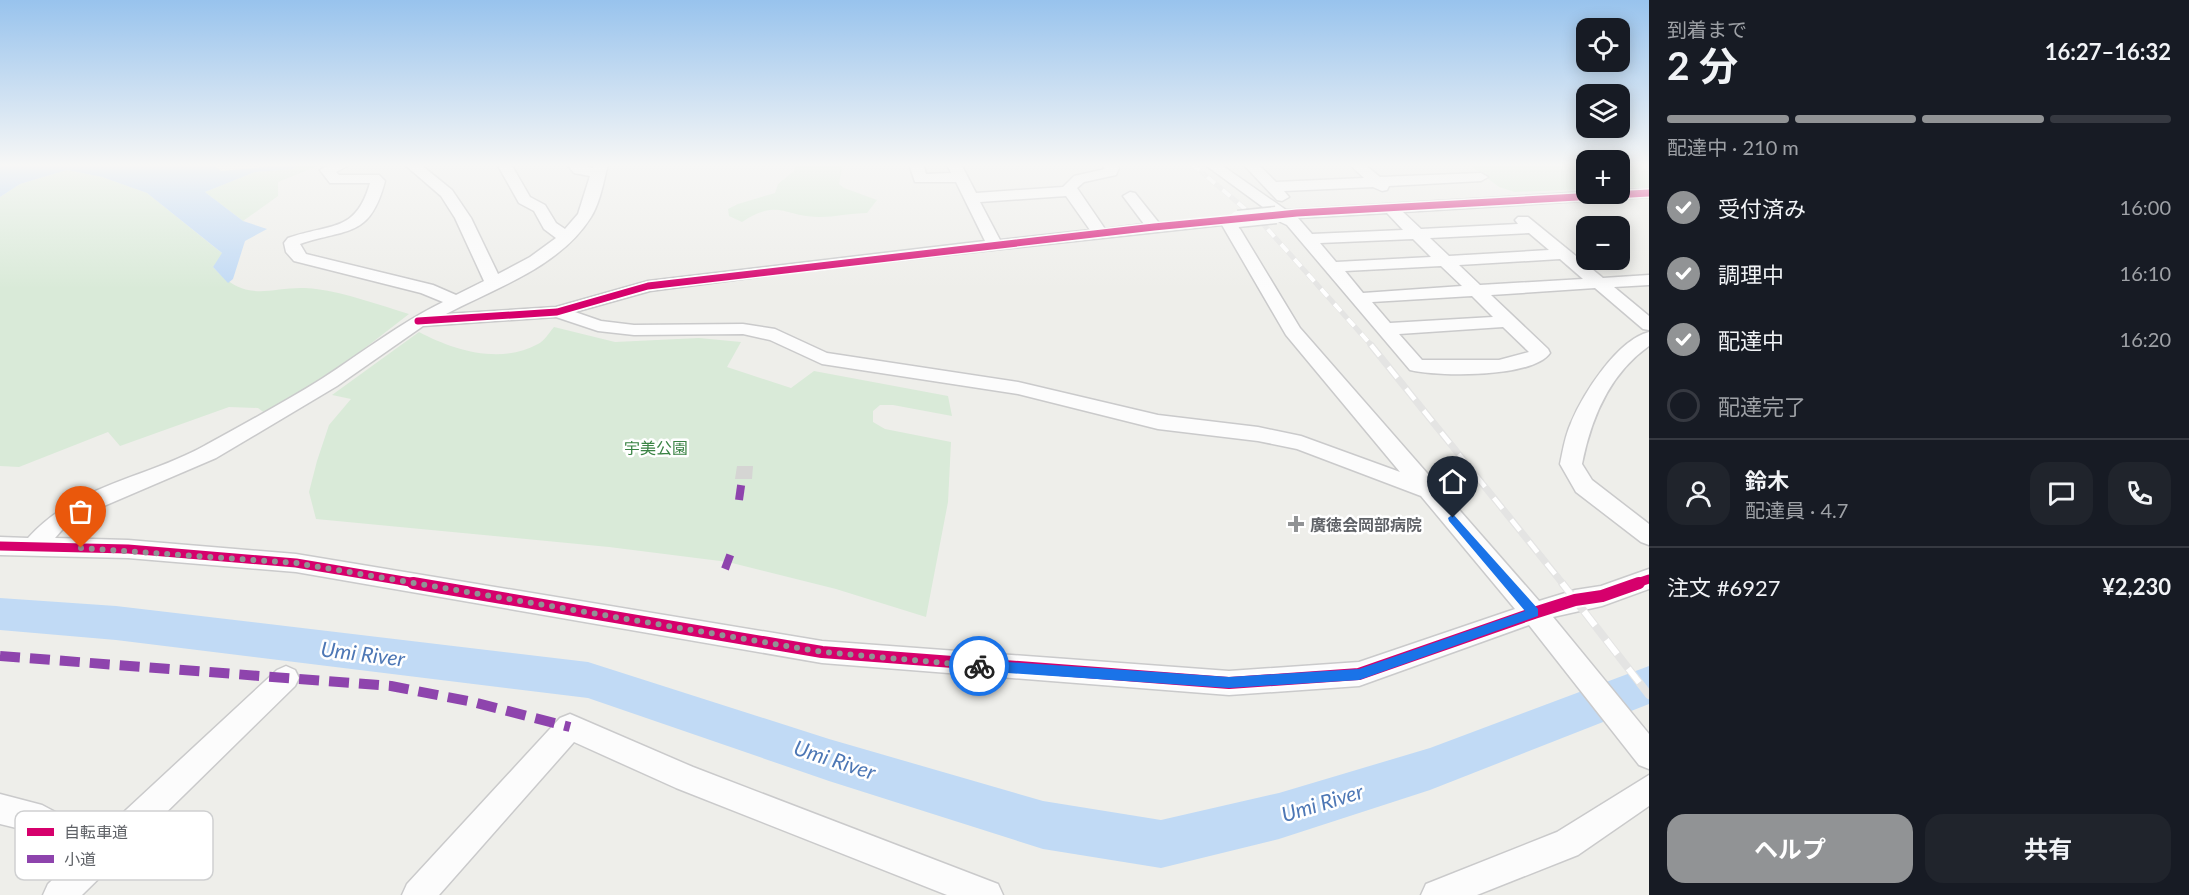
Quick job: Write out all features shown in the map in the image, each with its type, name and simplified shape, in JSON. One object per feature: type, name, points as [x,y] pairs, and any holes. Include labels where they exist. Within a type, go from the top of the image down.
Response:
[{"type":"street","points":[[372,206],[369,212],[353,224],[294,240],[292,243],[296,255],[300,258],[427,289],[456,301]]},
{"type":"street","points":[[455,206],[494,283]]},
{"type":"street","points":[[536,206],[540,208],[550,226],[566,238]]},
{"type":"street","points":[[34,546],[54,524],[82,506],[209,453],[330,382],[418,321],[536,261],[566,238],[585,215],[588,206]]},
{"type":"street","points":[[975,206],[994,244]]},
{"type":"street","points":[[1081,206],[1100,233]]},
{"type":"street","points":[[1138,206],[1154,227]]},
{"type":"street","points":[[1273,206],[1285,214],[1309,239],[1417,366],[1512,365],[1533,359],[1541,353],[1417,234],[1396,206]]},
{"type":"street","points":[[1281,206],[1285,214]]},
{"type":"street","points":[[418,321],[557,312],[648,286],[994,244],[1285,214],[1401,206]]},
{"type":"street","points":[[1510,206],[1563,255],[1649,326]]},
{"type":"street","points":[[1232,220],[1292,331],[1563,647],[1649,756]]},
{"type":"street","points":[[1309,239],[1532,228]]},
{"type":"street","points":[[1334,267],[1563,255]]},
{"type":"street","points":[[1359,298],[1649,280]]},
{"type":"street","points":[[557,312],[598,326],[634,330],[743,328],[775,335],[822,358],[1018,388],[1072,400],[1113,413],[1158,422],[1258,434],[1300,443],[1430,492]]},
{"type":"street","points":[[1385,329],[1508,321]]},
{"type":"street","points":[[1649,338],[1624,357],[1599,393],[1581,423],[1571,465],[1584,486],[1649,536]]},
{"type":"street","points":[[0,546],[128,549],[296,563],[822,652],[1229,683],[1359,674],[1534,613],[1575,600],[1602,597],[1649,579]]},
{"type":"street","points":[[146,811],[286,678]]},
{"type":"street","points":[[418,895],[570,727],[686,778],[987,895]]},
{"type":"street","points":[[1437,895],[1567,844],[1649,789]]},
{"type":"street","points":[[0,809],[15,813]]},
{"type":"street","points":[[59,895],[74,880]]},
{"type":"green space","points":[[0,206],[163,206],[223,254],[213,267],[239,287],[262,291],[316,289],[409,314],[356,355],[266,414],[258,408],[229,407],[120,446],[108,432],[19,467],[0,466]]},
{"type":"green space","points":[[223,206],[264,206],[243,221]]},
{"type":"green space","points":[[734,206],[873,206],[867,213],[819,217],[773,210],[754,215],[742,222],[729,216],[728,209]]},
{"type":"green space","name":"宇美公園","points":[[554,327],[615,342],[699,338],[741,342],[727,367],[791,388],[814,371],[948,396],[952,416],[893,405],[880,405],[873,411],[873,422],[885,429],[951,442],[948,502],[926,617],[836,589],[728,562],[609,547],[316,519],[309,492],[317,461],[329,425],[351,399],[332,395],[419,332],[432,339],[477,353],[508,354],[538,344]]},
{"type":"water","points":[[163,206],[223,206],[243,221],[267,229],[245,241],[233,279],[228,283],[213,267],[222,253]]},
{"type":"building","points":[[737,466],[753,466],[752,479],[735,479]]},
{"type":"waterway","name":"Umi River","points":[[0,614],[116,623],[588,680],[829,760],[1043,825],[1161,844],[1279,816],[1430,769],[1649,685]]},
{"type":"railway","points":[[1241,206],[1263,224],[1372,346]]},
{"type":"railway","points":[[1371,345],[1563,584]]},
{"type":"railway","points":[[1562,583],[1649,695]]},
{"type":"marked path","points":[[739,500],[742,479]]},
{"type":"marked path","points":[[725,569],[731,553]]},
{"type":"marked path","points":[[0,656],[391,686],[473,702],[570,727]]},
{"type":"cycle path","points":[[418,321],[557,312],[648,286],[1154,227],[1297,213],[1424,206]]},
{"type":"cycle path","points":[[0,546],[128,549],[296,563],[822,652],[1229,683],[1359,674],[1534,613],[1575,600],[1602,596],[1649,579]]},
{"type":"way so far","points":[[81,548],[128,549],[296,563],[822,652],[979,666]]},
{"type":"place","name":"廣徳会岡部病院","points":[[1296,524]]},
{"type":"route","points":[[979,666],[1229,683],[1359,674],[1534,613],[1453,518]]}]
